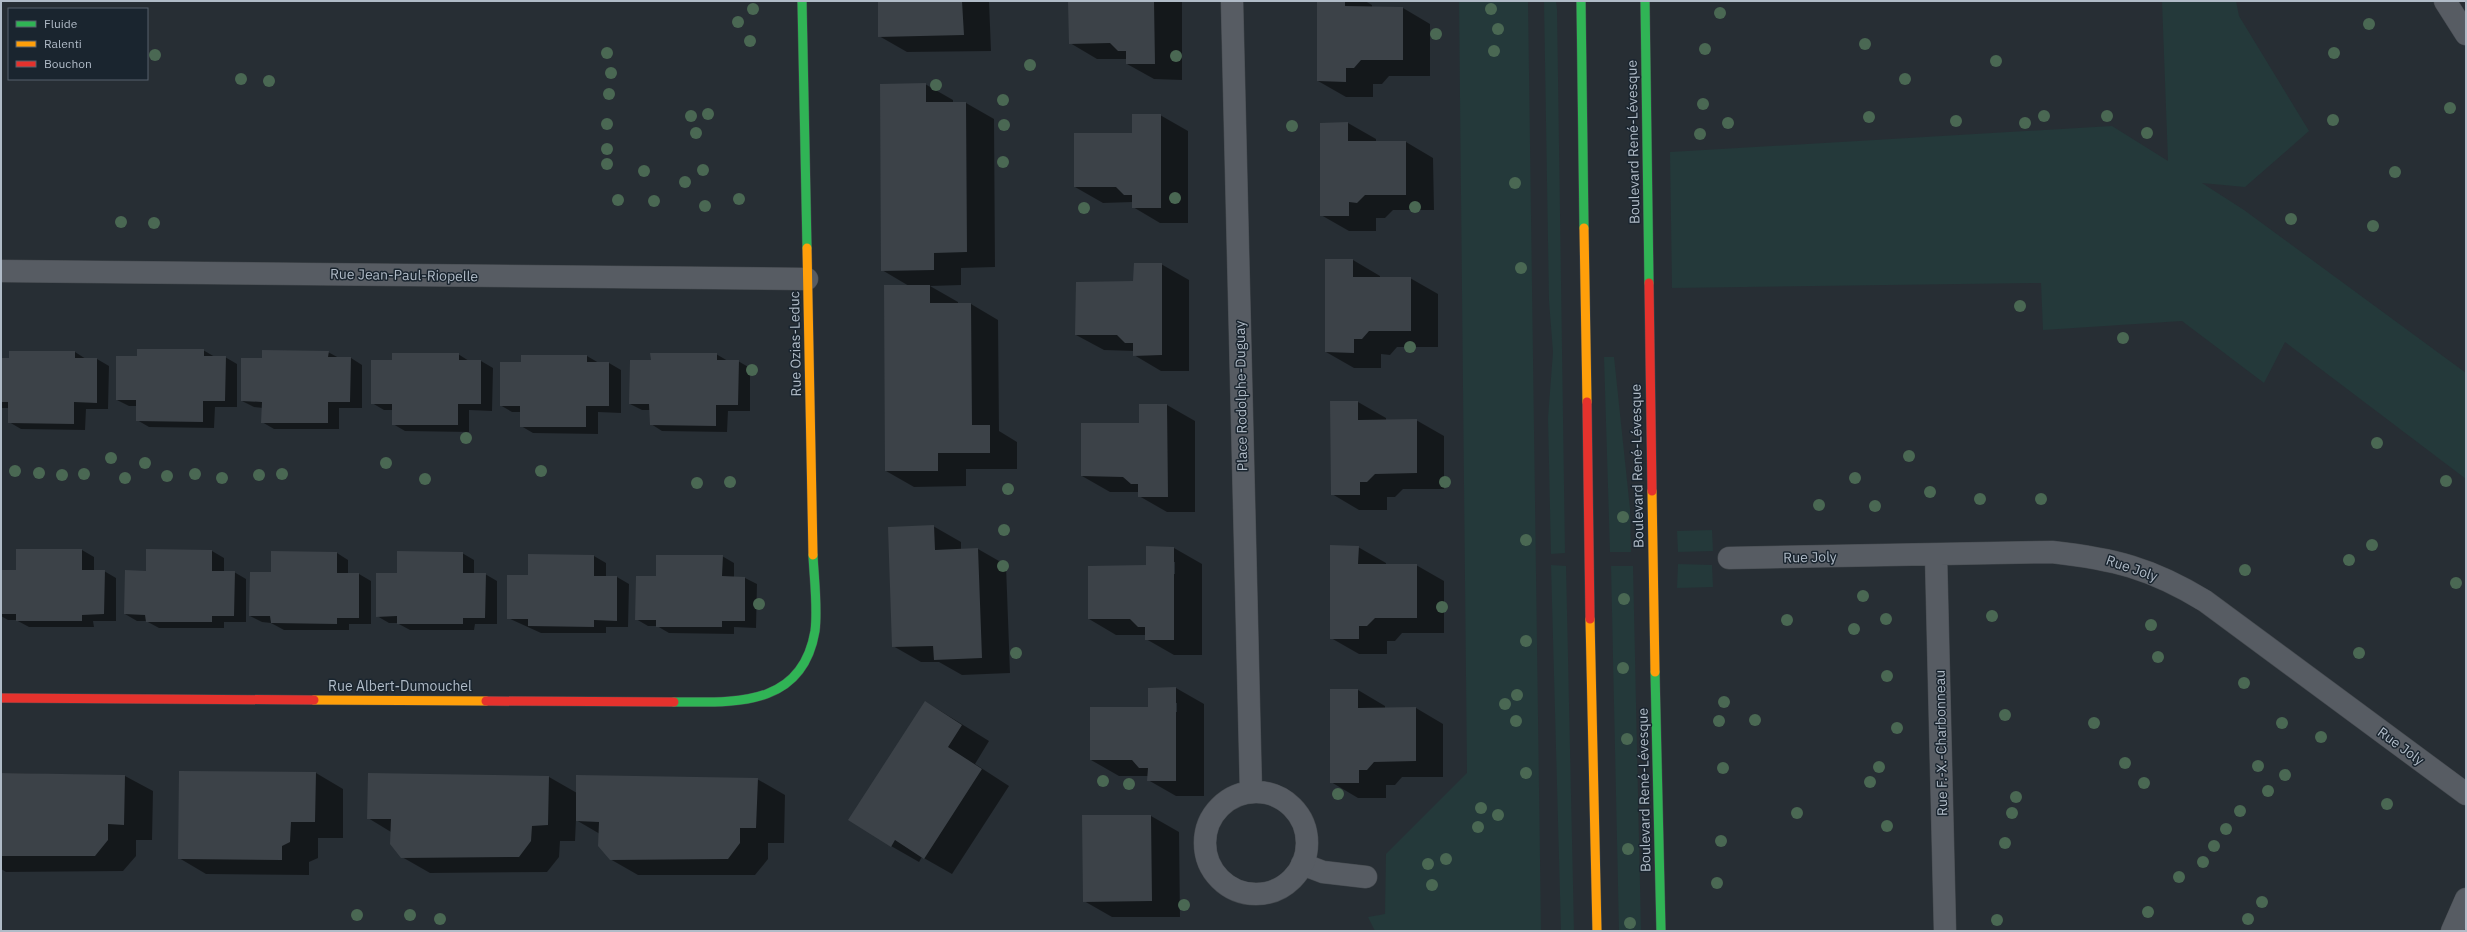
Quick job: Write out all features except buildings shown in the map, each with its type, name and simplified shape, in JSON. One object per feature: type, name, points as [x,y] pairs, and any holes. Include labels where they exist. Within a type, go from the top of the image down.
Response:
[{"type":"main road","name":"Rue Ozias-Leduc","points":[[793,680],[808,656],[815,630],[802,1]]},
{"type":"main road","points":[[1581,1],[1588,551],[1597,931]]},
{"type":"main road","name":"Boulevard René-Lévesque","points":[[1645,1],[1653,558],[1661,931]]},
{"type":"main road","name":"Rue Albert-Dumouchel","points":[[1,698],[737,702],[774,693],[793,680]]},
{"type":"street","name":"Place Rodolphe-Duguay","points":[[1232,1],[1251,792]]},
{"type":"street","points":[[2446,1],[2466,34]]},
{"type":"street","name":"Rue Jean-Paul-Riopelle","points":[[1,271],[807,279]]},
{"type":"street","name":"Rue Joly","points":[[1729,558],[2052,552],[2115,560],[2152,573],[2205,601],[2466,794]]},
{"type":"street","name":"Rue F.-X.-Charbonneau","points":[[1936,555],[1946,931]]},
{"type":"street","points":[[1251,792],[1266,793],[1282,798],[1294,808],[1302,821],[1306,836],[1306,852],[1302,864],[1292,880],[1279,889],[1263,894],[1246,893],[1232,888],[1218,878],[1209,865],[1205,849],[1205,833],[1209,822],[1221,805],[1235,796],[1251,792]]},
{"type":"street","points":[[1302,864],[1323,872],[1366,877]]},
{"type":"street","points":[[2452,931],[2466,899]]},
{"type":"green space","points":[[1459,1],[1528,1],[1541,931],[1375,931],[1368,917],[1385,914],[1386,854],[1467,773]]},
{"type":"green space","points":[[1544,1],[1556,1],[1557,9],[1565,553],[1551,554],[1548,418],[1553,352],[1549,301]]},
{"type":"green space","points":[[2162,1],[2236,1],[2239,16],[2309,131],[2245,187],[2202,183],[2244,210],[2466,373],[2466,479],[2285,342],[2264,383],[2182,321],[2043,330],[2041,283],[1672,288],[1670,152],[2112,126],[2168,161]]},
{"type":"green space","points":[[1604,357],[1614,357],[1630,509],[1631,552],[1610,552]]},
{"type":"green space","points":[[1712,530],[1713,551],[1678,552],[1677,531]]},
{"type":"green space","points":[[1678,564],[1712,565],[1713,587],[1677,588]]},
{"type":"green space","points":[[1551,565],[1566,566],[1574,931],[1561,931]]},
{"type":"green space","points":[[1611,566],[1633,566],[1641,931],[1619,931]]},
{"type":"traffic: fast","points":[[802,1],[807,248]]},
{"type":"traffic: fast","points":[[1581,1],[1584,228]]},
{"type":"traffic: fast","points":[[1645,1],[1649,283]]},
{"type":"traffic: fast","points":[[674,702],[720,702],[742,700],[762,695],[780,687],[796,675],[808,656],[815,631],[816,603],[813,555]]},
{"type":"traffic: fast","points":[[1655,672],[1661,931]]},
{"type":"traffic: slow","points":[[1584,228],[1587,402]]},
{"type":"traffic: slow","points":[[807,248],[813,555]]},
{"type":"traffic: slow","points":[[1652,491],[1655,672]]},
{"type":"traffic: slow","points":[[1590,619],[1597,931]]},
{"type":"traffic: slow","points":[[314,700],[486,701]]},
{"type":"traffic: jam","points":[[1649,283],[1652,491]]},
{"type":"traffic: jam","points":[[1587,402],[1590,619]]},
{"type":"traffic: jam","points":[[1,698],[314,700]]},
{"type":"traffic: jam","points":[[486,701],[674,702]]}]
